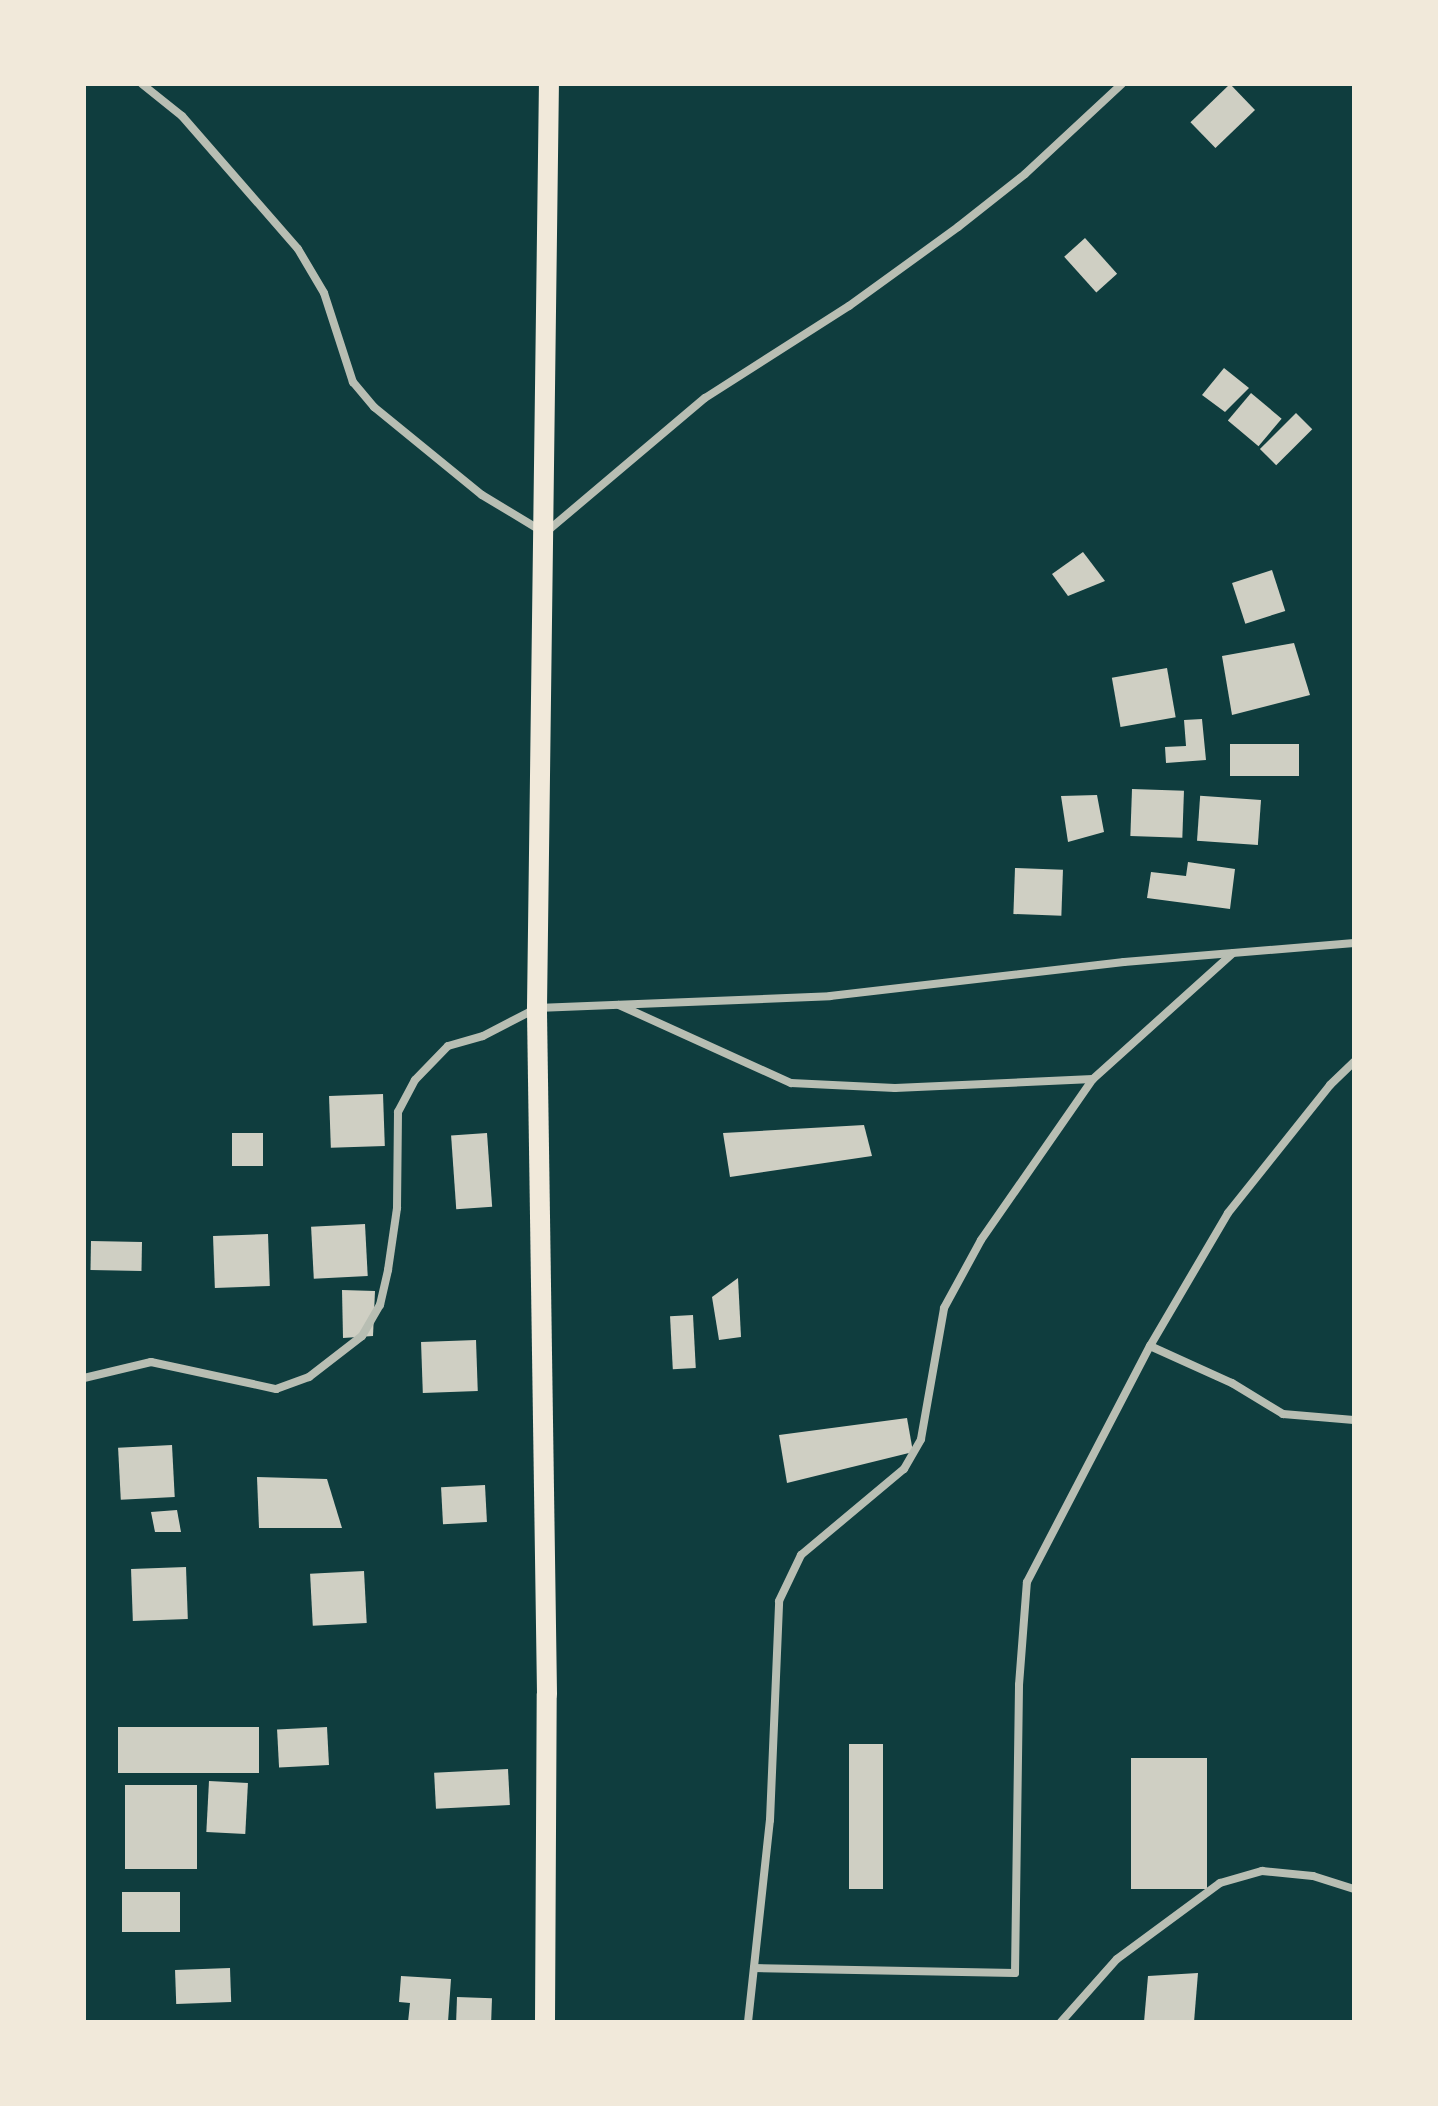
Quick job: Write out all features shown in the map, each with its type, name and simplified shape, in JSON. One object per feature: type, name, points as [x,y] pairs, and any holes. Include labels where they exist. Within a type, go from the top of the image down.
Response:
[{"type":"main road","points":[[545,2022],[547,1694],[537,1008],[549,84]]},
{"type":"street","points":[[142,84],[182,116],[298,249],[324,293],[353,382],[374,407],[482,495],[545,533],[705,398],[849,306],[958,227],[1025,174],[1122,84]]},
{"type":"street","points":[[84,1378],[151,1362],[276,1389],[309,1377],[362,1336],[380,1305],[388,1270],[399,1183],[398,1112],[415,1080],[448,1046],[483,1036],[537,1008],[830,996],[1354,943]]},
{"type":"street","points":[[748,2022],[770,1820],[779,1601],[801,1555],[904,1469],[921,1439],[944,1308],[981,1240],[1093,1079],[1233,953]]},
{"type":"street","points":[[618,1005],[791,1083],[895,1088],[1093,1079]]},
{"type":"street","points":[[754,1968],[1015,1973],[1019,1685],[1027,1582],[1150,1346],[1228,1213],[1330,1085],[1354,1062]]},
{"type":"street","points":[[1150,1346],[1232,1383],[1283,1414],[1354,1420]]},
{"type":"street","points":[[1061,2022],[1117,1959],[1220,1883],[1262,1871],[1313,1876],[1354,1889]]},
{"type":"building","points":[[1230,84],[1255,110],[1215,148],[1190,122]]},
{"type":"building","points":[[1085,238],[1117,274],[1096,292],[1064,257]]},
{"type":"building","points":[[1224,368],[1249,388],[1225,412],[1202,395]]},
{"type":"building","points":[[1251,393],[1282,419],[1259,446],[1228,421]]},
{"type":"building","points":[[1296,413],[1312,429],[1276,465],[1260,449]]},
{"type":"building","points":[[1083,552],[1105,581],[1068,596],[1052,574]]},
{"type":"building","points":[[1272,570],[1285,611],[1245,624],[1232,583]]},
{"type":"building","points":[[1294,643],[1310,695],[1232,715],[1222,656]]},
{"type":"building","points":[[1167,668],[1176,717],[1121,727],[1112,678]]},
{"type":"building","points":[[1202,719],[1206,760],[1166,763],[1165,747],[1186,746],[1184,720]]},
{"type":"building","points":[[1230,744],[1299,744],[1299,776],[1230,776]]},
{"type":"building","points":[[1132,789],[1184,791],[1182,838],[1130,836]]},
{"type":"building","points":[[1097,795],[1104,832],[1068,842],[1061,796]]},
{"type":"building","points":[[1200,796],[1261,800],[1258,845],[1197,841]]},
{"type":"building","points":[[1188,862],[1235,869],[1230,909],[1147,898],[1151,872],[1186,876]]},
{"type":"building","points":[[1015,868],[1063,870],[1061,916],[1013,914]]},
{"type":"building","points":[[383,1094],[385,1146],[331,1148],[329,1096]]},
{"type":"building","points":[[864,1125],[872,1156],[730,1177],[723,1133]]},
{"type":"building","points":[[232,1133],[263,1133],[263,1166],[232,1166]]},
{"type":"building","points":[[487,1133],[492,1207],[456,1209],[451,1136]]},
{"type":"building","points":[[365,1224],[368,1276],[314,1279],[311,1227]]},
{"type":"building","points":[[268,1234],[270,1286],[215,1288],[213,1236]]},
{"type":"building","points":[[91,1241],[142,1242],[141,1271],[90,1270]]},
{"type":"building","points":[[738,1278],[741,1337],[719,1340],[712,1297]]},
{"type":"building","points":[[342,1290],[375,1291],[373,1336],[343,1338]]},
{"type":"building","points":[[693,1315],[696,1368],[673,1369],[670,1316]]},
{"type":"building","points":[[476,1340],[478,1391],[423,1393],[421,1342]]},
{"type":"building","points":[[907,1418],[913,1452],[787,1483],[779,1435]]},
{"type":"building","points":[[172,1445],[175,1497],[121,1500],[118,1448]]},
{"type":"building","points":[[257,1477],[327,1479],[342,1528],[259,1528]]},
{"type":"building","points":[[485,1485],[487,1522],[443,1524],[441,1487]]},
{"type":"building","points":[[177,1510],[181,1532],[155,1532],[151,1512]]},
{"type":"building","points":[[186,1567],[188,1619],[133,1621],[131,1569]]},
{"type":"building","points":[[364,1571],[367,1623],[313,1626],[310,1574]]},
{"type":"building","points":[[118,1727],[259,1727],[259,1773],[118,1773]]},
{"type":"building","points":[[327,1727],[329,1765],[279,1768],[277,1730]]},
{"type":"building","points":[[849,1744],[883,1744],[883,1889],[849,1889]]},
{"type":"building","points":[[1131,1758],[1207,1758],[1207,1889],[1131,1889]]},
{"type":"building","points":[[508,1769],[510,1805],[436,1809],[434,1773]]},
{"type":"building","points":[[209,1781],[248,1783],[245,1834],[206,1832]]},
{"type":"building","points":[[125,1785],[197,1785],[197,1869],[125,1869]]},
{"type":"building","points":[[122,1892],[180,1892],[180,1932],[122,1932]]},
{"type":"building","points":[[230,1968],[231,2002],[176,2004],[175,1970]]},
{"type":"building","points":[[1198,1973],[1194,2022],[1144,2022],[1148,1976]]},
{"type":"building","points":[[401,1976],[451,1979],[448,2022],[408,2022],[410,2003],[399,2002]]},
{"type":"building","points":[[457,1997],[492,1998],[491,2022],[456,2022]]}]
